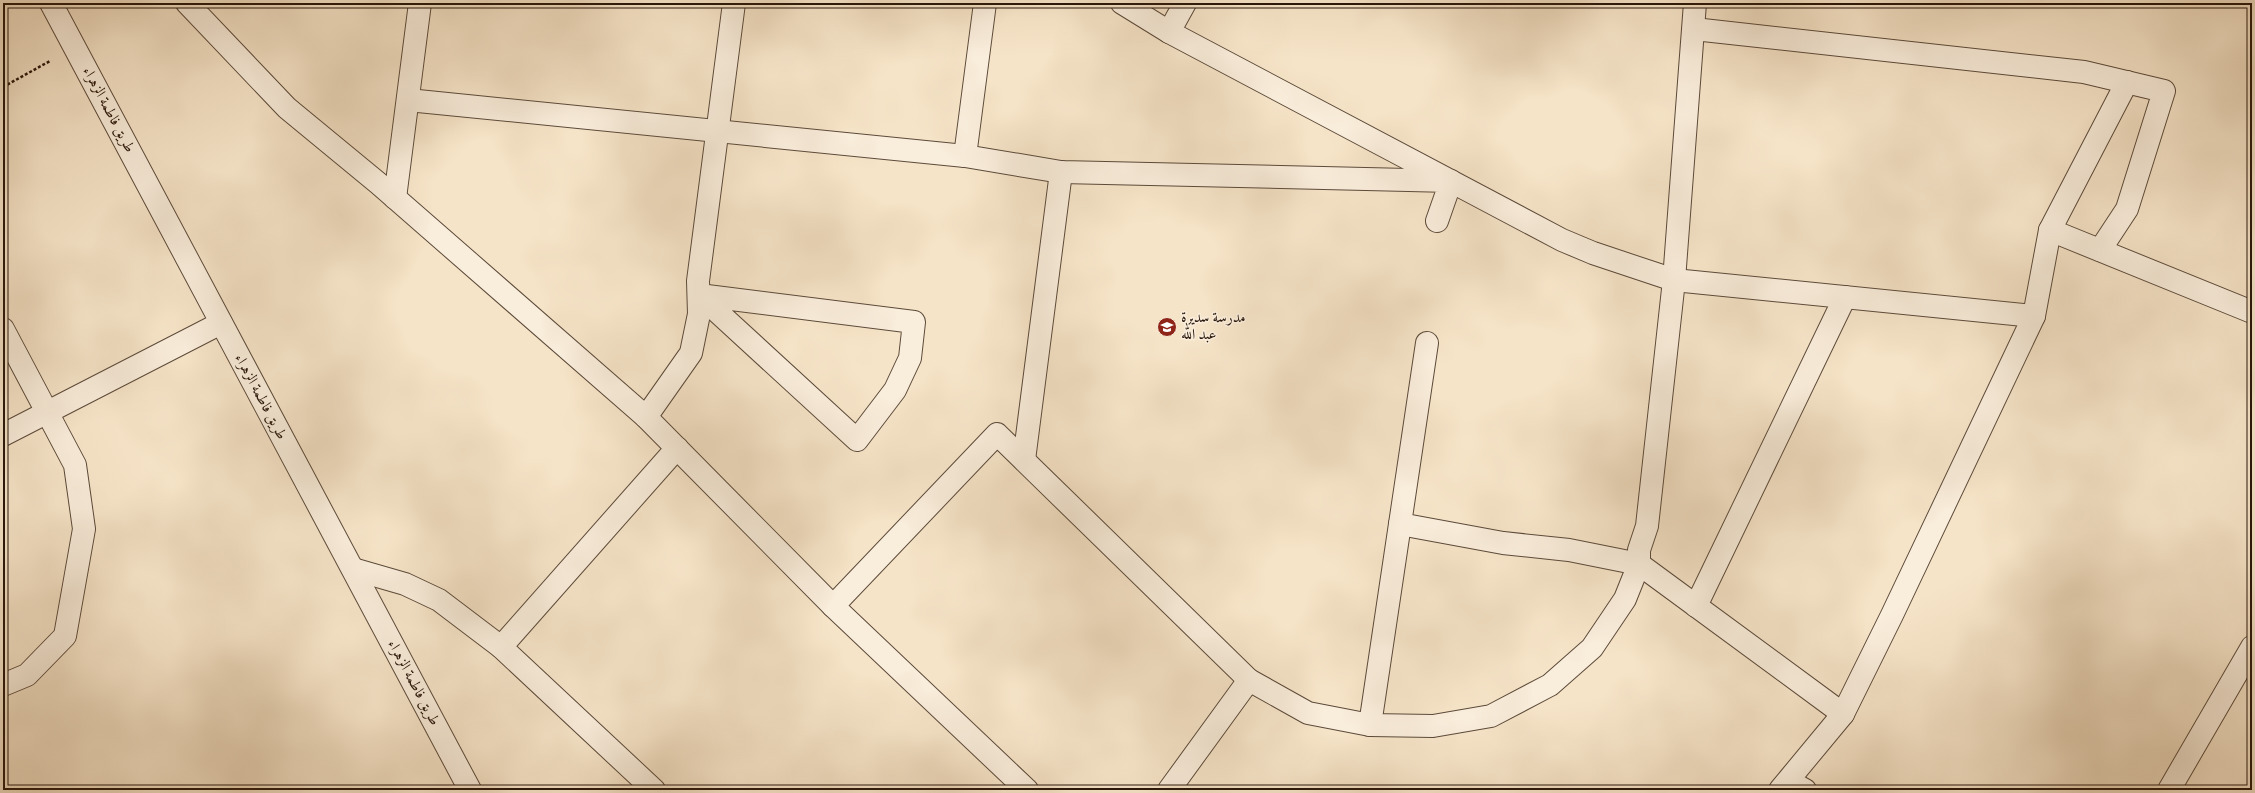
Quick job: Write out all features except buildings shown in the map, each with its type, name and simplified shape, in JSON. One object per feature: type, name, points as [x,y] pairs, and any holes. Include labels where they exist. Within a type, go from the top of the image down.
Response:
[{"type":"street","name":"طريق فاطمة الزهراء","points":[[51,3],[470,790]]},
{"type":"street","points":[[187,3],[287,108],[395,198],[646,417],[833,606],[1027,790]]},
{"type":"street","points":[[395,198],[420,3]]},
{"type":"street","points":[[646,417],[691,353],[699,314],[698,281],[734,3]]},
{"type":"street","points":[[965,156],[985,3]]},
{"type":"street","points":[[1122,3],[1169,32],[1562,240],[1593,253],[1674,280],[2034,316]]},
{"type":"street","points":[[1169,32],[1185,3]]},
{"type":"street","points":[[833,606],[996,434],[1249,680],[1308,713],[1370,725],[1432,726],[1491,716],[1550,685],[1592,648],[1625,599],[1639,564],[1640,550],[1647,526],[1674,280],[1695,3]]},
{"type":"street","points":[[1694,29],[2084,72],[2164,91],[2127,209],[2100,250]]},
{"type":"street","points":[[1791,787],[1843,714],[2034,316],[2050,230],[2127,82]]},
{"type":"street","points":[[408,100],[965,156],[1061,172],[1451,181]]},
{"type":"street","points":[[1024,460],[1061,172]]},
{"type":"street","points":[[1437,221],[1451,181]]},
{"type":"street","points":[[2050,230],[2252,312]]},
{"type":"street","points":[[698,295],[914,322],[910,358],[895,390],[857,440],[698,295]]},
{"type":"street","points":[[1696,606],[1845,297]]},
{"type":"street","points":[[3,435],[47,411],[221,323]]},
{"type":"street","points":[[3,329],[75,465],[84,529],[65,636],[27,675],[3,685]]},
{"type":"street","points":[[1370,725],[1427,343]]},
{"type":"street","points":[[501,647],[677,448]]},
{"type":"street","points":[[1400,524],[1504,543],[1569,550],[1639,564],[1843,714]]},
{"type":"street","points":[[353,569],[405,584],[439,600],[501,647],[654,790]]},
{"type":"street","points":[[2169,790],[2252,647]]},
{"type":"street","points":[[1169,790],[1249,680]]},
{"type":"path","points":[[3,87],[74,46]]},
{"type":"place","name":"مدرسة سديرة عبد الله","points":[[1167,327]]}]
